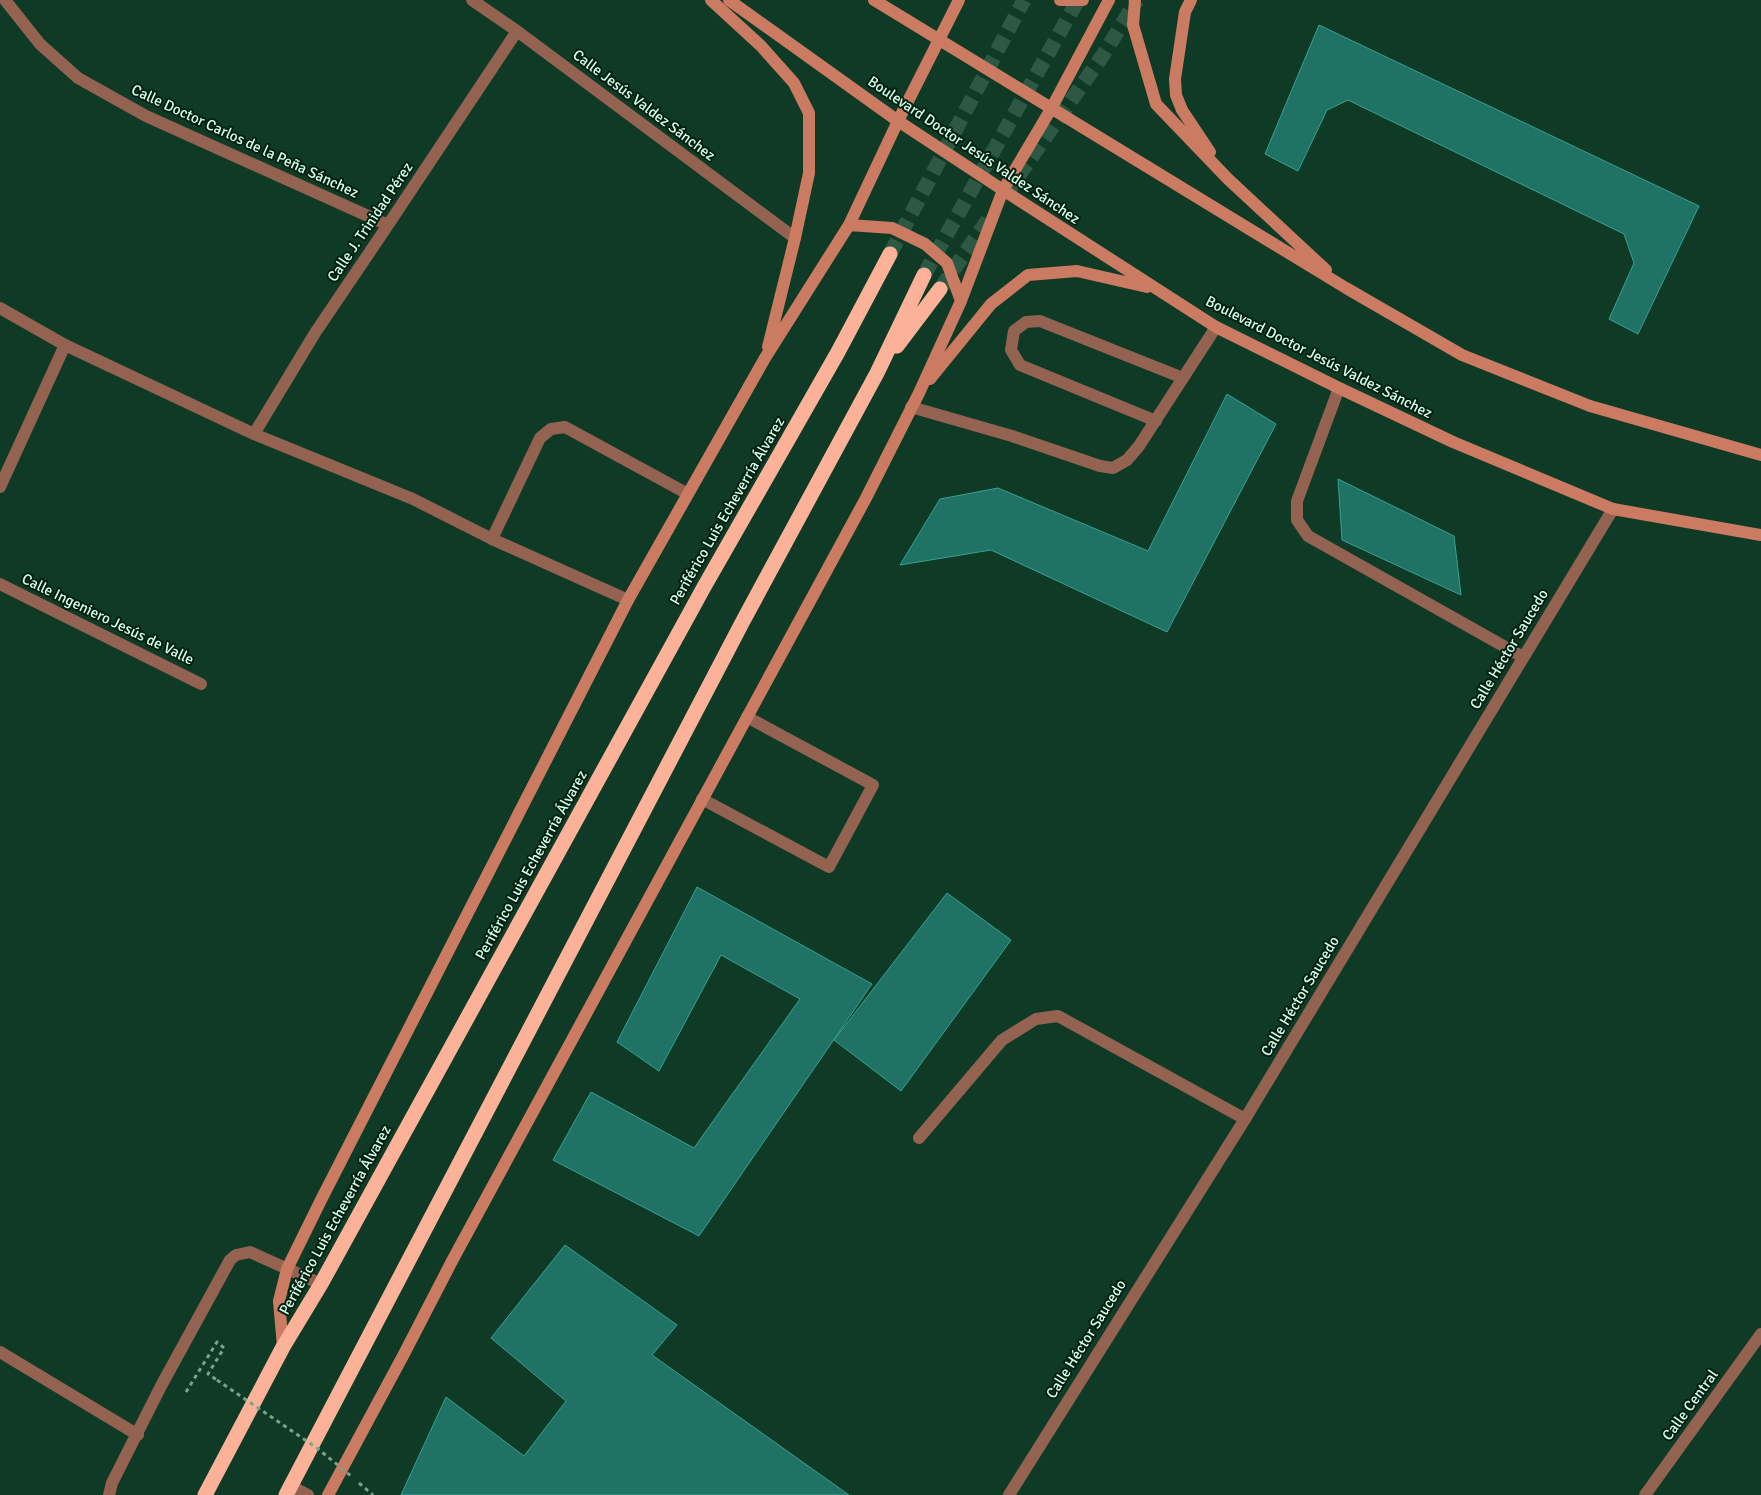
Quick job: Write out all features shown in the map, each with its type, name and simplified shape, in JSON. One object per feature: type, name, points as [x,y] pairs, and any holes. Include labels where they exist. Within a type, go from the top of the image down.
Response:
[{"type":"highway","name":"Periférico Luis Echeverría Álvarez","points":[[206,1495],[283,1347],[321,1284],[704,586],[838,352],[890,254]]},
{"type":"highway","points":[[289,1490],[743,621],[877,373],[924,275]]},
{"type":"highway","points":[[877,373],[940,289]]},
{"type":"main road","points":[[711,0],[760,46],[794,83],[809,113],[809,173],[765,358]]},
{"type":"main road","name":"Boulevard Doctor Jesús Valdez Sánchez","points":[[729,0],[898,121],[1216,327],[1453,442],[1613,509],[1761,535]]},
{"type":"main road","points":[[874,0],[1346,288],[1462,355],[1590,406],[1761,455]]},
{"type":"main road","points":[[283,1347],[279,1301],[287,1269],[628,600],[765,358],[849,225],[898,121],[959,0]]},
{"type":"main road","points":[[1060,0],[1083,0]]},
{"type":"main road","points":[[328,1495],[866,498],[961,301],[1003,190],[1051,109],[1109,0]]},
{"type":"main road","points":[[1135,0],[1133,25],[1156,104],[1228,179],[1346,288]]},
{"type":"main road","points":[[1191,0],[1185,12],[1176,79],[1176,94],[1182,110],[1228,179]]},
{"type":"main road","points":[[849,225],[892,228],[925,244],[947,263],[961,301]]},
{"type":"main road","points":[[918,393],[991,304],[1028,275],[1077,271],[1157,290]]},
{"type":"street","name":"Calle Doctor Carlos de la Peña Sánchez","points":[[5,0],[40,44],[78,78],[146,116],[388,225]]},
{"type":"street","name":"Calle Jesús Valdez Sánchez","points":[[472,0],[517,31],[795,238]]},
{"type":"street","name":"Calle J. Trinidad Pérez","points":[[254,434],[315,333],[517,31]]},
{"type":"street","points":[[0,308],[65,345],[254,434],[413,499],[492,540],[628,600]]},
{"type":"street","points":[[1156,421],[1020,365],[1011,350],[1014,331],[1026,322],[1040,321],[1183,378]]},
{"type":"street","points":[[911,408],[1012,436],[1100,466],[1113,468],[1127,460],[1139,446],[1216,327]]},
{"type":"street","points":[[0,487],[65,345]]},
{"type":"street","points":[[1339,388],[1297,501],[1297,520],[1308,536],[1523,657]]},
{"type":"street","points":[[492,540],[540,438],[550,429],[565,427],[688,494]]},
{"type":"street","name":"Calle Héctor Saucedo","points":[[1009,1495],[1034,1452],[1245,1119],[1613,509]]},
{"type":"street","name":"Calle Ingeniero Jesús de Valle","points":[[0,584],[201,684]]},
{"type":"street","points":[[702,799],[829,867],[873,785],[747,717]]},
{"type":"street","points":[[919,1138],[1002,1040],[1036,1019],[1058,1016],[1245,1119]]},
{"type":"street","points":[[109,1495],[112,1483],[138,1435],[161,1386],[230,1260],[236,1255],[250,1252],[321,1284]]},
{"type":"street","name":"Calle Central","points":[[1645,1495],[1761,1334]]},
{"type":"street","points":[[0,1352],[138,1435]]},
{"type":"street","points":[[289,1490],[308,1495]]},
{"type":"path","points":[[161,1386],[182,1399],[216,1342],[224,1348],[208,1374],[317,1448],[351,1476]]},
{"type":"building","points":[[1319,25],[1699,206],[1638,334],[1609,319],[1634,263],[1624,234],[1348,100],[1327,110],[1298,171],[1265,154]]},
{"type":"building","points":[[1227,394],[1276,424],[1167,632],[991,550],[900,565],[940,499],[998,488],[1148,551]]},
{"type":"building","points":[[1338,479],[1454,536],[1461,595],[1342,540]]},
{"type":"building","points":[[697,887],[872,984],[699,1236],[553,1160],[591,1092],[694,1148],[800,999],[721,955],[659,1071],[617,1042]]},
{"type":"building","points":[[947,893],[1011,940],[901,1091],[834,1040]]},
{"type":"building","points":[[565,1245],[677,1325],[652,1355],[849,1495],[401,1495],[446,1397],[524,1456],[566,1401],[491,1338]]},
{"type":"tunnel","points":[[890,254],[1024,0]]},
{"type":"tunnel","points":[[924,275],[1078,0]]},
{"type":"tunnel","points":[[1005,195],[1103,55],[1137,0]]},
{"type":"tunnel","points":[[940,289],[992,214]]}]
